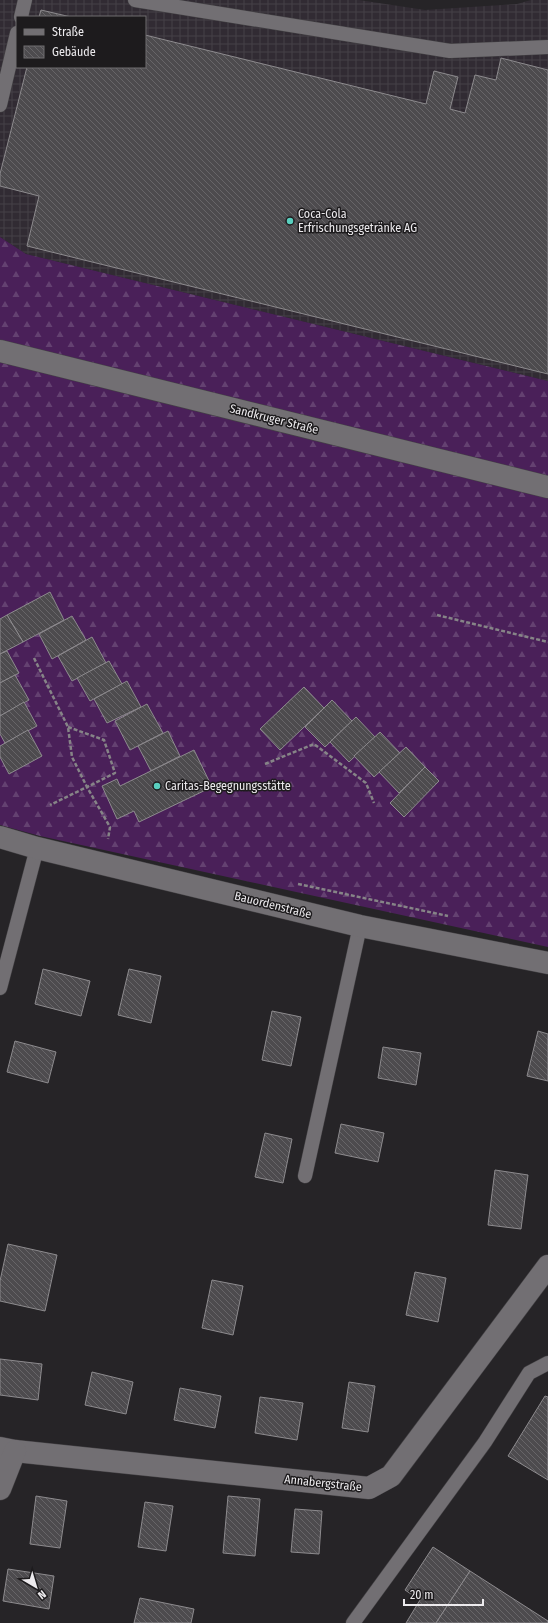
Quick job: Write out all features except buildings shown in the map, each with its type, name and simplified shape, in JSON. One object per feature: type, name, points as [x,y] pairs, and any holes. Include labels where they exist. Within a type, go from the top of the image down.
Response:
[{"type":"street","name":"Sandkruger Straße","points":[[0,351],[548,488]]},
{"type":"street","name":"Bauordenstraße","points":[[0,837],[37,848],[360,926],[548,963]]},
{"type":"street","name":"Annabergstraße","points":[[0,1489],[8,1449],[369,1488],[391,1476],[548,1266]]},
{"type":"lane","points":[[21,16],[25,0]]},
{"type":"lane","points":[[135,0],[450,50],[548,47]]},
{"type":"lane","points":[[0,105],[16,37]]},
{"type":"lane","points":[[0,988],[37,848]]},
{"type":"lane","points":[[305,1176],[360,926]]},
{"type":"lane","points":[[353,1623],[485,1442],[529,1373],[548,1363]]},
{"type":"path","points":[[437,615],[548,642]]},
{"type":"path","points":[[34,658],[68,726],[72,757],[110,827],[108,839],[101,837]]},
{"type":"path","points":[[50,805],[115,772],[104,740],[68,726]]},
{"type":"path","points":[[265,764],[314,744],[366,783],[374,803]]},
{"type":"path","points":[[293,882],[455,918]]},
{"type":"shaded area","name":"Coca-Cola Erfrischungsgetränke AG","points":[[0,0],[359,0],[425,10],[517,4],[531,0],[548,0],[548,381],[26,254],[0,237]]},
{"type":"green space","points":[[0,237],[26,254],[548,381],[548,947],[40,836],[0,825]]},
{"type":"place","name":"Coca-Cola Erfrischungsgetränke AG","points":[[290,221]]},
{"type":"place","name":"Caritas-Begegnungsstätte","points":[[157,786]]}]
